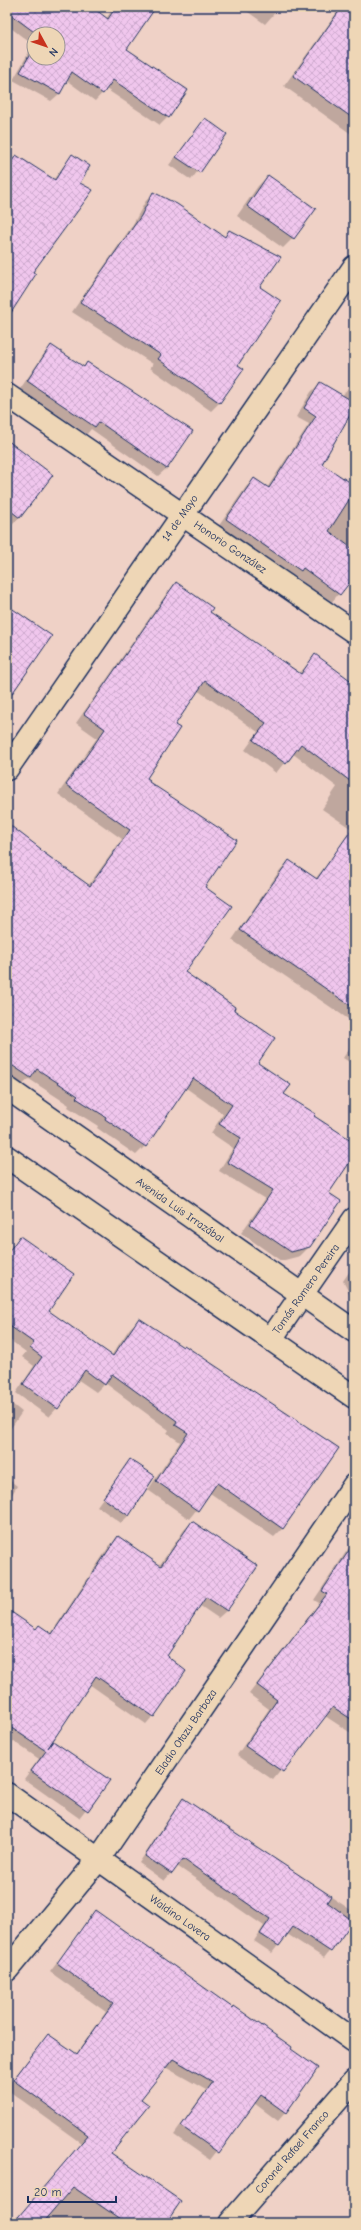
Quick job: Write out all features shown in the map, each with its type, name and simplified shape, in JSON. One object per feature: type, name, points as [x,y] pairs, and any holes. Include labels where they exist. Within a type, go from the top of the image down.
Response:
[{"type":"main road","name":"14 de Mayo","points":[[7,769],[354,267]]},
{"type":"main road","name":"Honorio González","points":[[7,395],[354,632]]},
{"type":"main road","name":"Avenida Luis Irrazábal","points":[[7,1088],[354,1331]]},
{"type":"main road","points":[[7,1157],[354,1397]]},
{"type":"main road","name":"Tomás Romero Pereira","points":[[271,1339],[354,1219]]},
{"type":"main road","name":"Eladio Otazu Barboza","points":[[7,1970],[98,1860],[354,1485]]},
{"type":"main road","name":"Waldino Lovera","points":[[7,1794],[354,2041]]},
{"type":"main road","name":"Coronel Rafael Franco","points":[[230,2223],[354,2081]]},
{"type":"building","points":[[7,7],[92,7],[108,19],[116,7],[156,7],[127,49],[188,90],[169,118],[113,80],[103,94],[72,72],[60,94],[20,72],[26,61],[26,66],[66,66],[66,26],[26,26],[7,12]]},
{"type":"building","points":[[342,7],[354,7],[354,119],[293,76]]},
{"type":"building","points":[[205,118],[227,134],[200,173],[176,157]]},
{"type":"building","points":[[72,154],[90,166],[80,183],[93,190],[33,272],[36,274],[7,319],[7,169],[16,155],[55,180]]},
{"type":"building","points":[[268,175],[316,209],[294,239],[247,206]]},
{"type":"building","points":[[153,192],[177,204],[225,237],[229,230],[281,257],[260,287],[281,301],[238,365],[244,369],[220,403],[158,359],[161,355],[80,302],[141,216]]},
{"type":"building","points":[[51,345],[84,367],[87,362],[193,431],[167,469],[99,422],[95,427],[27,381]]},
{"type":"building","points":[[320,382],[354,402],[354,408],[322,464],[354,485],[354,492],[329,531],[354,550],[354,577],[340,595],[303,568],[301,571],[226,519],[254,478],[269,488],[316,416],[304,408]]},
{"type":"building","points":[[7,440],[53,475],[20,518],[7,508]]},
{"type":"building","points":[[176,582],[213,608],[210,612],[301,674],[315,654],[354,683],[354,784],[301,744],[286,764],[253,740],[266,723],[205,681],[175,725],[180,728],[147,778],[150,780],[149,782],[237,840],[205,887],[232,906],[185,972],[235,1007],[234,1010],[275,1038],[258,1063],[291,1085],[284,1094],[316,1114],[314,1116],[354,1142],[354,1156],[329,1193],[341,1201],[310,1247],[291,1252],[250,1224],[273,1190],[227,1162],[241,1138],[219,1124],[232,1105],[193,1078],[146,1147],[105,1119],[106,1117],[76,1098],[78,1096],[37,1069],[31,1078],[7,1062],[7,823],[41,849],[40,850],[90,886],[130,830],[66,785],[105,729],[84,714]]},
{"type":"building","points":[[7,605],[52,636],[7,701]]},
{"type":"building","points":[[354,826],[354,1008],[240,930],[289,860],[317,879]]},
{"type":"building","points":[[20,1236],[74,1274],[49,1311],[113,1356],[139,1318],[183,1347],[184,1345],[339,1448],[283,1529],[217,1483],[198,1511],[156,1481],[188,1433],[175,1425],[177,1421],[112,1374],[105,1385],[85,1370],[58,1409],[23,1384],[42,1357],[30,1348],[34,1343],[7,1324],[7,1254]]},
{"type":"building","points":[[130,1459],[155,1476],[129,1516],[103,1498]]},
{"type":"building","points":[[192,1521],[258,1566],[227,1611],[206,1597],[167,1656],[186,1671],[154,1717],[96,1676],[48,1748],[53,1741],[110,1780],[88,1811],[31,1771],[46,1751],[7,1725],[7,1609],[36,1629],[39,1625],[52,1634],[118,1536],[161,1566]]},
{"type":"building","points":[[354,1543],[354,1721],[333,1707],[283,1772],[245,1746],[277,1700],[257,1685],[327,1594],[322,1591]]},
{"type":"building","points":[[183,1798],[331,1896],[327,1902],[353,1921],[331,1952],[293,1927],[279,1946],[260,1934],[270,1919],[183,1859],[172,1874],[145,1856]]},
{"type":"building","points":[[95,1910],[233,2008],[234,2006],[292,2047],[291,2049],[318,2068],[286,2113],[261,2095],[219,2153],[181,2126],[213,2082],[173,2059],[141,2099],[149,2105],[111,2153],[181,2201],[166,2223],[126,2223],[73,2187],[42,2223],[13,2223],[88,2135],[13,2080],[48,2034],[77,2054],[113,2004],[57,1963]]}]
